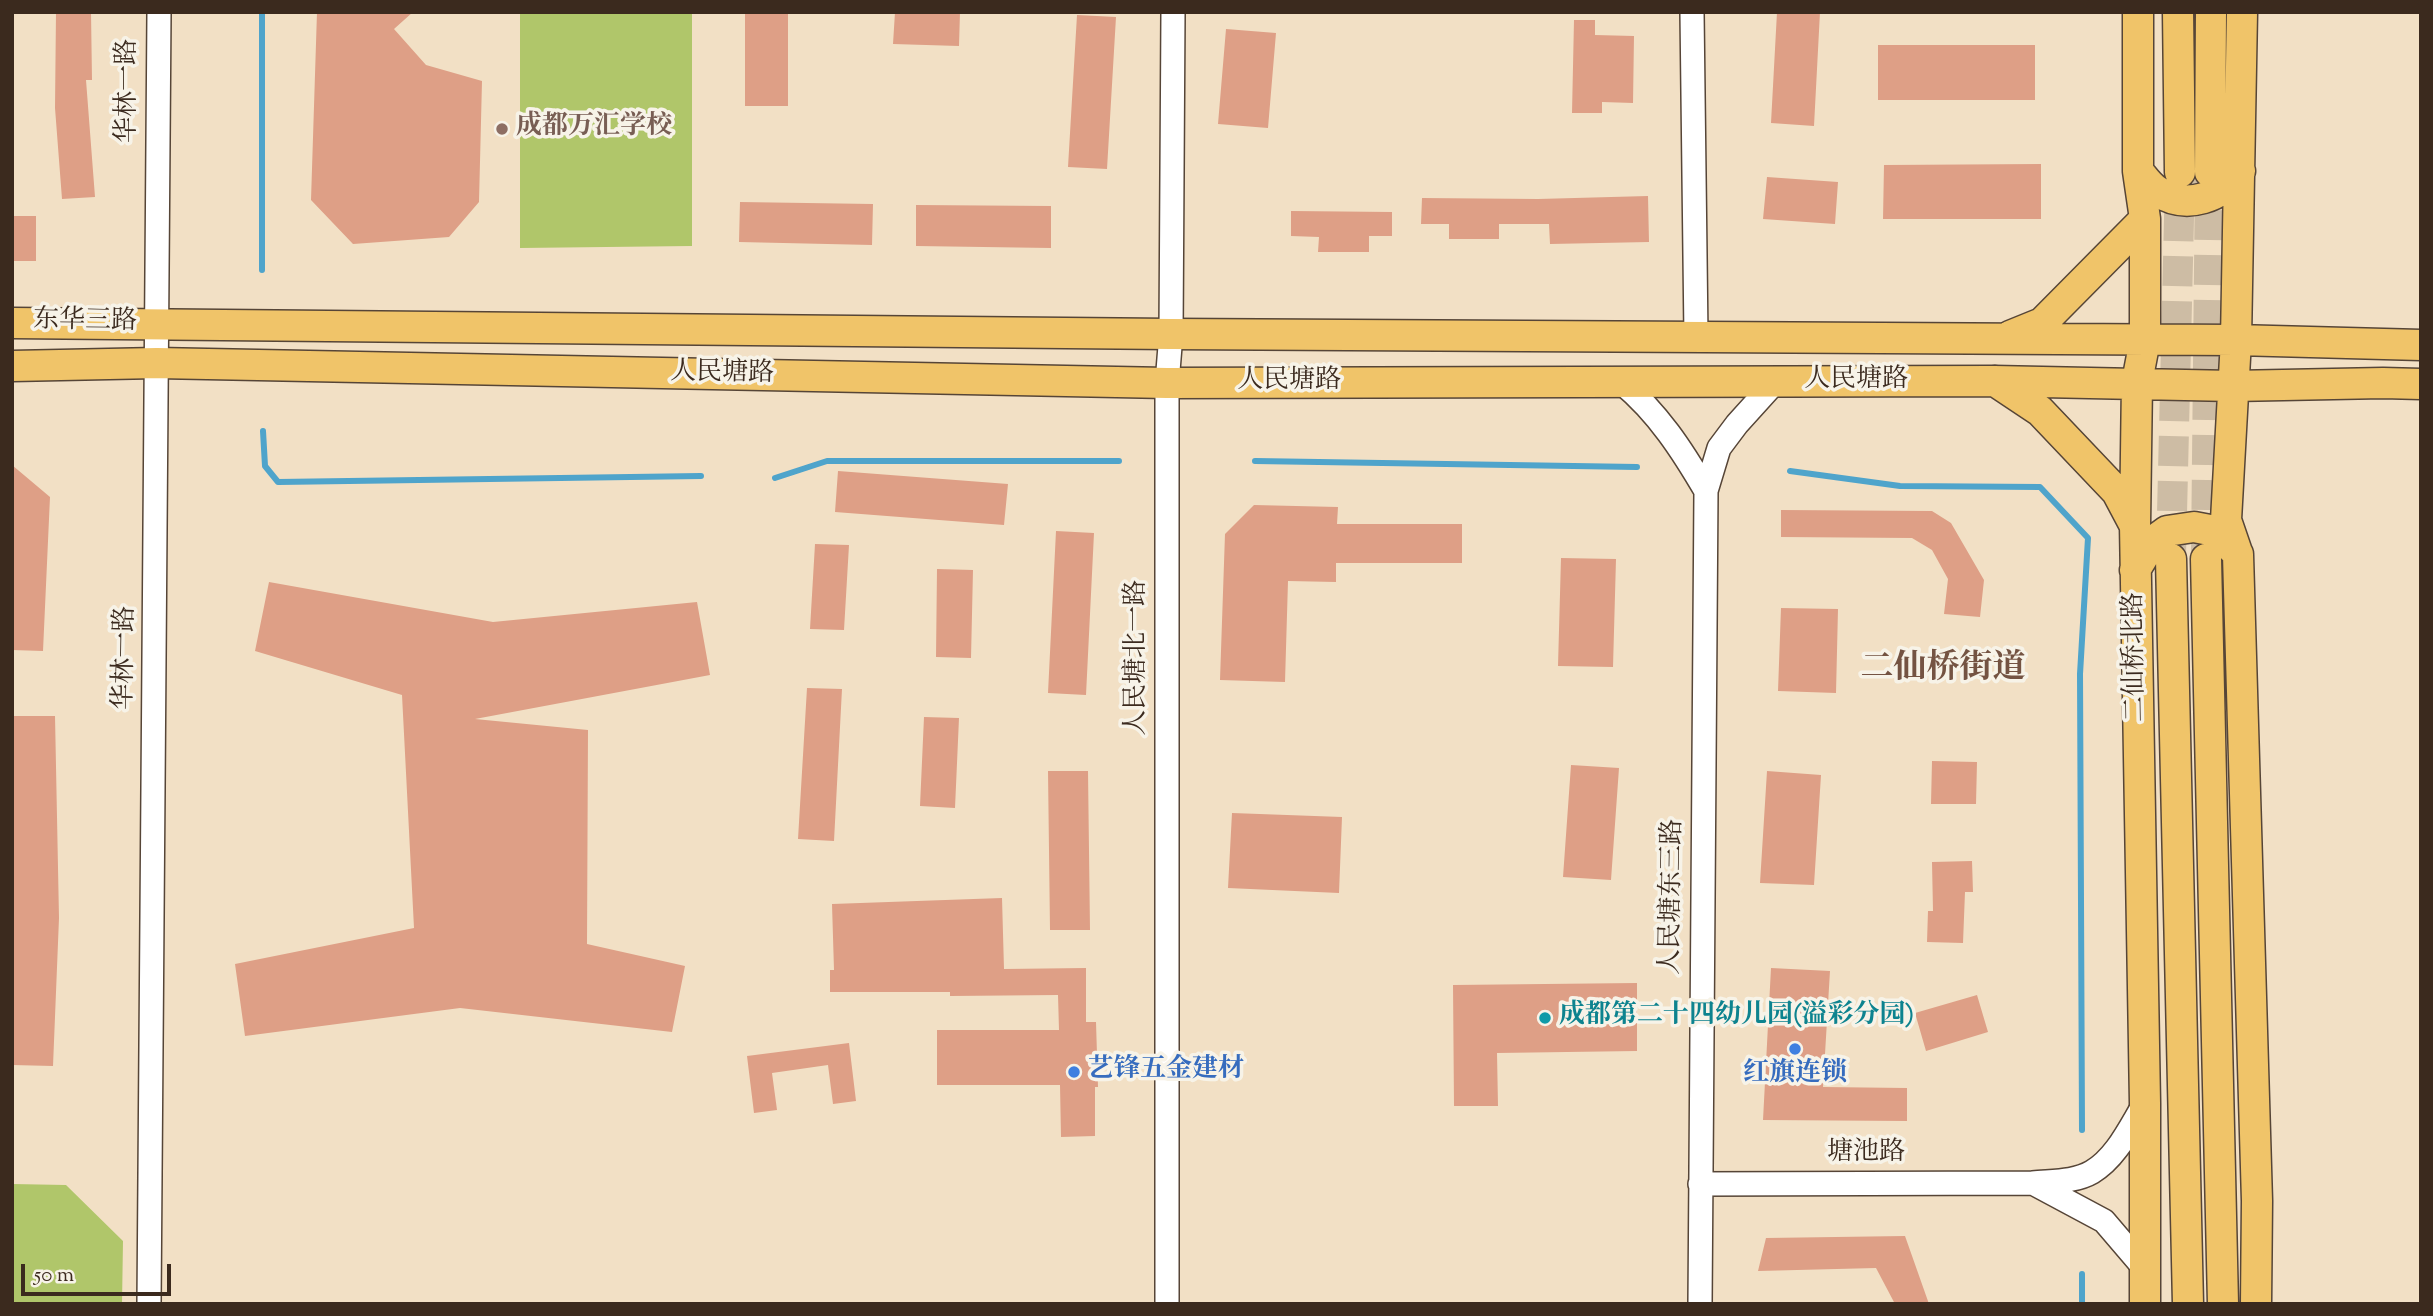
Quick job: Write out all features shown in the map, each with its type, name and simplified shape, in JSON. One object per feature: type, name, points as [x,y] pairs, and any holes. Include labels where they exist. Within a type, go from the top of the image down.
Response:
[{"type":"main road","name":"二仙桥北路","points":[[2138,12],[2138,171],[2146,219],[2145,340],[2137,383],[2135,525],[2145,1103],[2145,1304]]},
{"type":"main road","points":[[2178,12],[2180,172]]},
{"type":"main road","points":[[2210,172],[2211,12]]},
{"type":"main road","points":[[2242,12],[2241,171],[2227,520],[2238,555],[2257,1201],[2256,1304]]},
{"type":"main road","points":[[2138,171],[2159,193],[2174,199],[2201,200],[2220,192],[2231,184],[2241,171]]},
{"type":"main road","points":[[2003,339],[2042,323],[2146,219]]},
{"type":"main road","name":"东华三路","points":[[12,323],[158,324]]},
{"type":"main road","name":"人民塘路","points":[[158,324],[1171,334],[2236,340],[2421,345]]},
{"type":"main road","name":"东华三路","points":[[12,366],[157,363]]},
{"type":"main road","name":"人民塘路","points":[[157,363],[1167,383],[1994,381],[2233,386],[2421,384]]},
{"type":"main road","points":[[1994,381],[2040,411],[2117,492],[2135,525]]},
{"type":"main road","points":[[2135,570],[2152,542],[2167,531],[2194,527],[2215,531],[2238,555]]},
{"type":"main road","points":[[2171,559],[2188,1304]]},
{"type":"main road","points":[[2206,559],[2223,1304]]},
{"type":"street","name":"华林一路","points":[[149,1304],[159,12]]},
{"type":"street","name":"人民塘北一路","points":[[1167,1304],[1167,383],[1171,334],[1173,12]]},
{"type":"street","points":[[1692,12],[1696,337]]},
{"type":"street","name":"人民塘东三路","points":[[1700,1304],[1706,491],[1719,448],[1775,382]]},
{"type":"street","points":[[1622,383],[1642,400],[1662,423],[1706,491]]},
{"type":"street","name":"塘池路","points":[[1700,1184],[2064,1181],[2091,1173],[2114,1153],[2145,1103]]},
{"type":"street","points":[[2033,1182],[2104,1221],[2145,1269]]},
{"type":"green space","points":[[520,12],[692,12],[692,246],[520,248]]},
{"type":"green space","points":[[12,1184],[66,1185],[123,1241],[122,1304],[12,1304]]},
{"type":"building","points":[[56,12],[91,12],[92,80],[86,80],[95,197],[62,199],[55,108]]},
{"type":"building","points":[[317,12],[413,12],[394,29],[426,65],[482,81],[479,202],[449,237],[353,244],[311,200]]},
{"type":"building","points":[[745,12],[788,12],[788,106],[745,106]]},
{"type":"building","points":[[895,12],[960,12],[959,46],[893,44]]},
{"type":"building","points":[[1777,12],[1820,12],[1814,126],[1771,123]]},
{"type":"building","points":[[1077,15],[1116,17],[1107,169],[1068,167]]},
{"type":"building","points":[[1574,20],[1595,20],[1595,35],[1634,36],[1633,103],[1602,102],[1602,113],[1572,113]]},
{"type":"building","points":[[1226,29],[1276,33],[1268,128],[1218,124]]},
{"type":"building","points":[[1878,45],[2035,45],[2035,100],[1878,100]]},
{"type":"building","points":[[2041,164],[2041,219],[1883,219],[1884,165]]},
{"type":"building","points":[[1767,177],[1838,182],[1835,224],[1763,219]]},
{"type":"building","points":[[1648,196],[1649,242],[1550,244],[1549,224],[1499,224],[1499,239],[1449,239],[1449,224],[1421,224],[1422,198]]},
{"type":"building","points":[[740,202],[873,204],[872,245],[739,242]]},
{"type":"building","points":[[916,205],[1051,206],[1051,248],[916,246]]},
{"type":"building","points":[[1291,211],[1392,212],[1392,236],[1369,236],[1369,252],[1318,252],[1319,237],[1291,236]]},
{"type":"building","points":[[12,216],[36,216],[36,261],[12,261]]},
{"type":"building","points":[[12,465],[50,497],[43,651],[12,650]]},
{"type":"building","points":[[838,471],[1008,484],[1004,525],[835,512]]},
{"type":"building","points":[[1254,505],[1338,507],[1337,524],[1462,524],[1462,563],[1336,563],[1336,582],[1288,581],[1285,682],[1220,680],[1225,534]]},
{"type":"building","points":[[1781,510],[1932,511],[1951,523],[1984,580],[1980,617],[1944,614],[1948,579],[1932,550],[1912,538],[1781,537]]},
{"type":"building","points":[[1056,531],[1094,533],[1086,695],[1048,693]]},
{"type":"building","points":[[815,544],[849,545],[844,630],[810,629]]},
{"type":"building","points":[[1561,558],[1616,559],[1613,667],[1558,666]]},
{"type":"building","points":[[937,569],[973,570],[971,658],[936,657]]},
{"type":"building","points":[[269,582],[493,622],[697,602],[710,675],[475,719],[588,730],[587,944],[685,966],[672,1032],[460,1008],[245,1036],[235,964],[414,928],[402,695],[255,651]]},
{"type":"building","points":[[1781,608],[1838,609],[1836,693],[1778,691]]},
{"type":"building","points":[[807,688],[842,689],[834,841],[798,839]]},
{"type":"building","points":[[12,716],[55,716],[59,918],[53,1066],[12,1065]]},
{"type":"building","points":[[924,717],[959,718],[955,808],[920,806]]},
{"type":"building","points":[[1932,761],[1977,762],[1976,804],[1931,804]]},
{"type":"building","points":[[1571,765],[1619,768],[1611,880],[1563,877]]},
{"type":"building","points":[[1048,771],[1088,771],[1090,930],[1050,930]]},
{"type":"building","points":[[1767,771],[1821,775],[1814,885],[1760,883]]},
{"type":"building","points":[[1232,813],[1342,817],[1339,893],[1228,888]]},
{"type":"building","points":[[1972,861],[1973,892],[1965,892],[1963,943],[1927,942],[1928,911],[1933,911],[1932,862]]},
{"type":"building","points":[[1002,898],[1004,969],[1086,968],[1086,1022],[1096,1022],[1098,1087],[1095,1087],[1095,1136],[1061,1137],[1060,1085],[937,1085],[937,1030],[1059,1030],[1058,995],[950,996],[950,992],[830,992],[830,970],[834,970],[832,904]]},
{"type":"building","points":[[1771,968],[1830,971],[1823,1087],[1907,1088],[1907,1121],[1763,1120]]},
{"type":"building","name":"成都第二十四幼儿园(溢彩分园)","points":[[1637,983],[1637,1051],[1497,1053],[1498,1106],[1454,1106],[1453,985]]},
{"type":"building","points":[[1977,995],[1988,1032],[1926,1051],[1915,1013]]},
{"type":"building","points":[[849,1043],[856,1101],[833,1104],[828,1065],[772,1073],[777,1110],[754,1113],[747,1056]]},
{"type":"building","points":[[1905,1236],[1929,1304],[1895,1304],[1876,1268],[1758,1271],[1766,1238]]},
{"type":"waterway","points":[[262,12],[262,270]]},
{"type":"waterway","points":[[263,431],[265,466],[278,482],[701,476]]},
{"type":"waterway","points":[[775,478],[827,461],[1119,461]]},
{"type":"waterway","points":[[1255,461],[1637,467]]},
{"type":"waterway","points":[[1790,471],[1900,486],[2040,487],[2088,538],[2080,674],[2082,1130]]},
{"type":"waterway","points":[[2082,1274],[2082,1304]]},
{"type":"tunnel","points":[[2206,555],[2210,172]]},
{"type":"tunnel","points":[[2171,556],[2180,176]]},
{"type":"place","name":"成都万汇学校","points":[[502,129]]},
{"type":"place","name":"成都第二十四幼儿园(溢彩分园)","points":[[1545,1018]]},
{"type":"place","name":"红旗连锁","points":[[1795,1049]]},
{"type":"place","name":"艺锋五金建材","points":[[1074,1072]]},
{"type":"district","name":"二仙桥街道","points":[[1943,671]]}]
